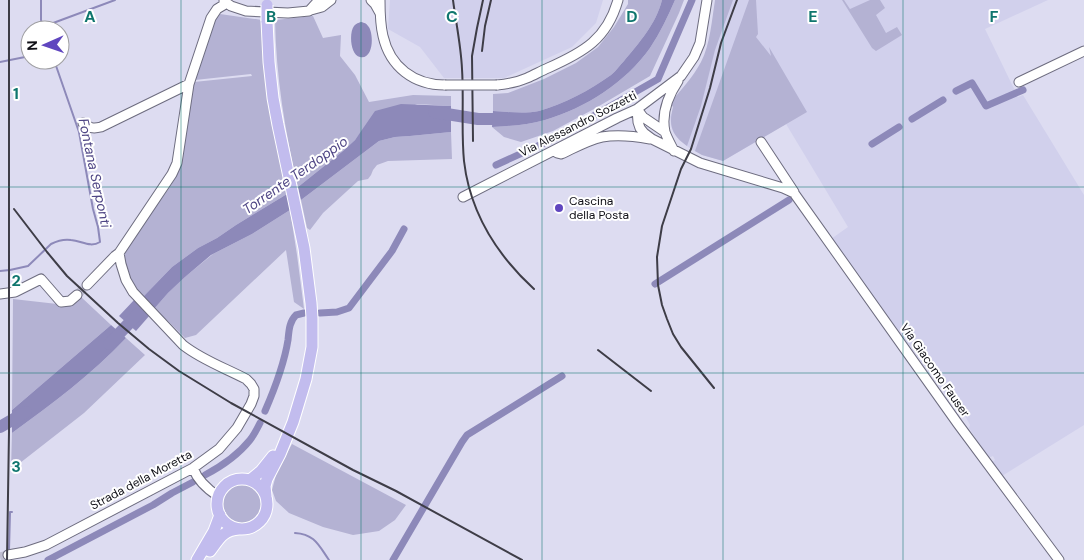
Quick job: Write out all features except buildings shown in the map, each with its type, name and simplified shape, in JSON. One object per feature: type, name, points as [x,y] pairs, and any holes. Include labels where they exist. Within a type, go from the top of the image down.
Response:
[{"type":"main road","points":[[203,560],[225,533],[255,526],[266,513],[268,504],[265,486],[294,422],[312,347],[312,303],[304,248],[278,125],[269,62],[267,3]]},
{"type":"main road","points":[[250,480],[264,468],[286,438]]},
{"type":"main road","points":[[239,530],[224,522],[220,515],[217,503],[222,489],[234,480],[250,480],[257,483],[266,496]]},
{"type":"main road","points":[[196,560],[214,531],[220,515]]},
{"type":"street","points":[[309,11],[319,0]]},
{"type":"street","points":[[87,285],[119,253],[172,174],[177,162],[189,84],[211,18],[216,9],[225,2],[246,11],[288,13],[309,11],[322,7],[331,0]]},
{"type":"street","points":[[370,0],[375,4],[380,13]]},
{"type":"street","points":[[379,0],[381,29],[386,48],[393,60],[410,76],[422,82],[446,86],[497,85],[526,79],[582,52],[597,39],[609,24],[618,0]]},
{"type":"street","name":"Via Alessandro Sozzetti","points":[[462,197],[637,109],[681,76],[694,57],[700,43],[707,0]]},
{"type":"street","points":[[1019,82],[1084,51]]},
{"type":"street","points":[[674,151],[665,132],[664,112],[669,95],[681,76]]},
{"type":"street","points":[[83,123],[95,129],[101,127],[189,84]]},
{"type":"street","points":[[637,109],[643,117],[665,132]]},
{"type":"street","points":[[637,109],[640,128],[652,140],[700,164],[783,188],[794,193]]},
{"type":"street","points":[[552,152],[561,154],[602,137],[632,136],[652,140]]},
{"type":"street","name":"Via Giacomo Fauser","points":[[761,142],[794,193],[964,431],[1059,560]]},
{"type":"street","name":"Strada della Moretta","points":[[8,555],[46,545],[193,468],[219,449],[237,428],[254,396],[254,389],[246,379],[208,361],[183,345],[133,292],[126,280],[119,253]]},
{"type":"street","points":[[0,294],[15,292],[41,279],[61,302],[70,301],[77,295]]},
{"type":"street","points":[[193,468],[202,484],[218,496]]},
{"type":"shaded area","points":[[390,0],[603,0],[596,23],[572,47],[504,78],[444,78],[420,47],[388,29]]},
{"type":"shaded area","points":[[628,0],[662,0],[656,17],[646,33],[611,75],[558,105],[539,111],[522,113],[493,111],[493,94],[508,93],[544,79],[576,63],[598,47],[614,27],[628,4]]},
{"type":"shaded area","points":[[662,0],[675,0],[650,48],[617,83],[590,101],[560,115],[532,123],[492,127],[493,111],[522,113],[539,111],[558,105],[576,96],[611,75],[646,33],[656,17]]},
{"type":"shaded area","points":[[675,0],[684,0],[650,76],[553,131],[521,142],[504,137],[492,127],[526,124],[560,115],[590,101],[617,83],[650,48]]},
{"type":"shaded area","points":[[715,0],[733,0],[715,50],[701,106],[687,146],[672,130],[673,107],[670,103],[701,62],[707,48]]},
{"type":"shaded area","points":[[719,0],[1048,0],[985,29],[1018,97],[1023,95],[1084,195],[1084,425],[1002,476],[992,462],[995,460],[993,456],[988,458],[969,428],[970,425],[964,414],[959,413],[831,239],[848,227],[786,124],[723,161],[702,155],[679,140],[673,132],[670,116],[701,75]]},
{"type":"shaded area","points":[[749,0],[756,0],[758,34],[756,37],[771,56],[769,47],[807,112],[723,161],[695,151]]},
{"type":"shaded area","points":[[842,0],[850,9],[870,0],[880,0],[885,8],[876,15],[886,33],[897,27],[902,35],[876,51],[872,48]]},
{"type":"shaded area","points":[[220,14],[262,20],[287,194],[198,248],[172,267],[143,297],[127,275],[124,255],[144,219],[165,194],[179,169],[194,82],[252,76],[251,74],[195,80],[215,20]]},
{"type":"shaded area","points":[[313,16],[323,38],[341,35],[340,56],[355,75],[369,102],[413,95],[451,96],[451,106],[417,104],[365,127],[343,151],[298,187],[282,104],[275,20]]},
{"type":"shaded area","points":[[361,22],[365,23],[370,29],[372,39],[372,45],[365,57],[357,55],[352,48],[352,29]]},
{"type":"shaded area","points":[[401,104],[451,106],[451,132],[395,137],[379,141],[301,200],[298,187],[355,140],[375,111]]},
{"type":"shaded area","points":[[451,132],[452,159],[388,161],[377,165],[368,179],[358,181],[323,213],[310,230],[307,228],[301,200],[379,141],[395,137]]},
{"type":"shaded area","points":[[287,194],[290,210],[252,234],[211,255],[168,293],[154,309],[143,297],[172,267],[198,248]]},
{"type":"shaded area","points":[[290,210],[304,309],[294,302],[286,250],[196,335],[185,338],[154,309],[186,276],[213,254],[252,234]]},
{"type":"shaded area","points":[[80,296],[111,325],[12,410],[13,299],[66,305]]},
{"type":"shaded area","points":[[135,299],[150,315],[136,331],[119,316]]},
{"type":"shaded area","points":[[111,325],[126,338],[86,376],[12,433],[12,410]]},
{"type":"shaded area","points":[[126,338],[145,355],[84,413],[11,470],[12,433],[86,376]]},
{"type":"shaded area","points":[[292,444],[406,505],[395,520],[379,531],[353,535],[323,527],[289,513],[276,501],[272,490],[277,471]]},
{"type":"shaded area","points":[[241,484],[255,490],[261,504],[255,518],[241,524],[227,518],[221,504],[227,490]]},
{"type":"waterway","name":"Fontana Serponti","points":[[41,0],[41,20]]},
{"type":"waterway","points":[[61,20],[115,0]]},
{"type":"waterway","points":[[496,165],[553,139],[658,79],[692,0]]},
{"type":"waterway","points":[[0,62],[20,58]]},
{"type":"waterway","name":"Fontana Serponti","points":[[0,271],[28,266],[51,244],[58,241],[69,240],[86,244],[100,242],[79,132],[57,70]]},
{"type":"waterway","points":[[956,91],[972,83],[986,106],[1023,90]]},
{"type":"waterway","points":[[912,119],[943,100]]},
{"type":"waterway","name":"Torrente Terdoppio","points":[[434,112],[478,119],[508,119]]},
{"type":"waterway","points":[[872,144],[899,127]]},
{"type":"waterway","points":[[655,284],[789,200]]},
{"type":"waterway","points":[[320,313],[337,312],[349,308],[392,251],[404,229]]},
{"type":"waterway","name":"Torrente Terdoppio","points":[[109,344],[140,312]]},
{"type":"waterway","points":[[265,411],[282,367],[291,324],[296,315],[304,313]]},
{"type":"waterway","points":[[393,560],[467,435],[562,376]]},
{"type":"waterway","name":"Torrente Terdoppio","points":[[0,427],[26,412]]},
{"type":"waterway","points":[[205,475],[224,464],[240,451],[260,423]]},
{"type":"waterway","points":[[48,560],[193,482]]},
{"type":"waterway","points":[[9,550],[10,512],[12,512]]},
{"type":"waterway","points":[[295,533],[312,538],[329,560]]},
{"type":"tunnel","points":[[77,295],[87,285]]},
{"type":"tunnel","points":[[0,557],[8,555]]},
{"type":"railway","points":[[7,560],[9,432],[9,0]]},
{"type":"railway","points":[[453,0],[460,43],[464,161],[472,198],[487,231],[497,247],[520,276],[534,289]]},
{"type":"railway","points":[[473,141],[472,56],[483,0]]},
{"type":"railway","points":[[482,51],[491,0]]},
{"type":"railway","points":[[714,388],[673,334],[662,305],[658,285],[657,257],[662,226],[681,169],[691,149],[710,88],[721,43],[737,0]]},
{"type":"railway","points":[[14,209],[67,276],[118,323],[179,371],[231,403],[522,560]]},
{"type":"railway","points":[[598,350],[651,391]]},
{"type":"place","name":"Cascina della Posta","points":[[559,208]]}]
